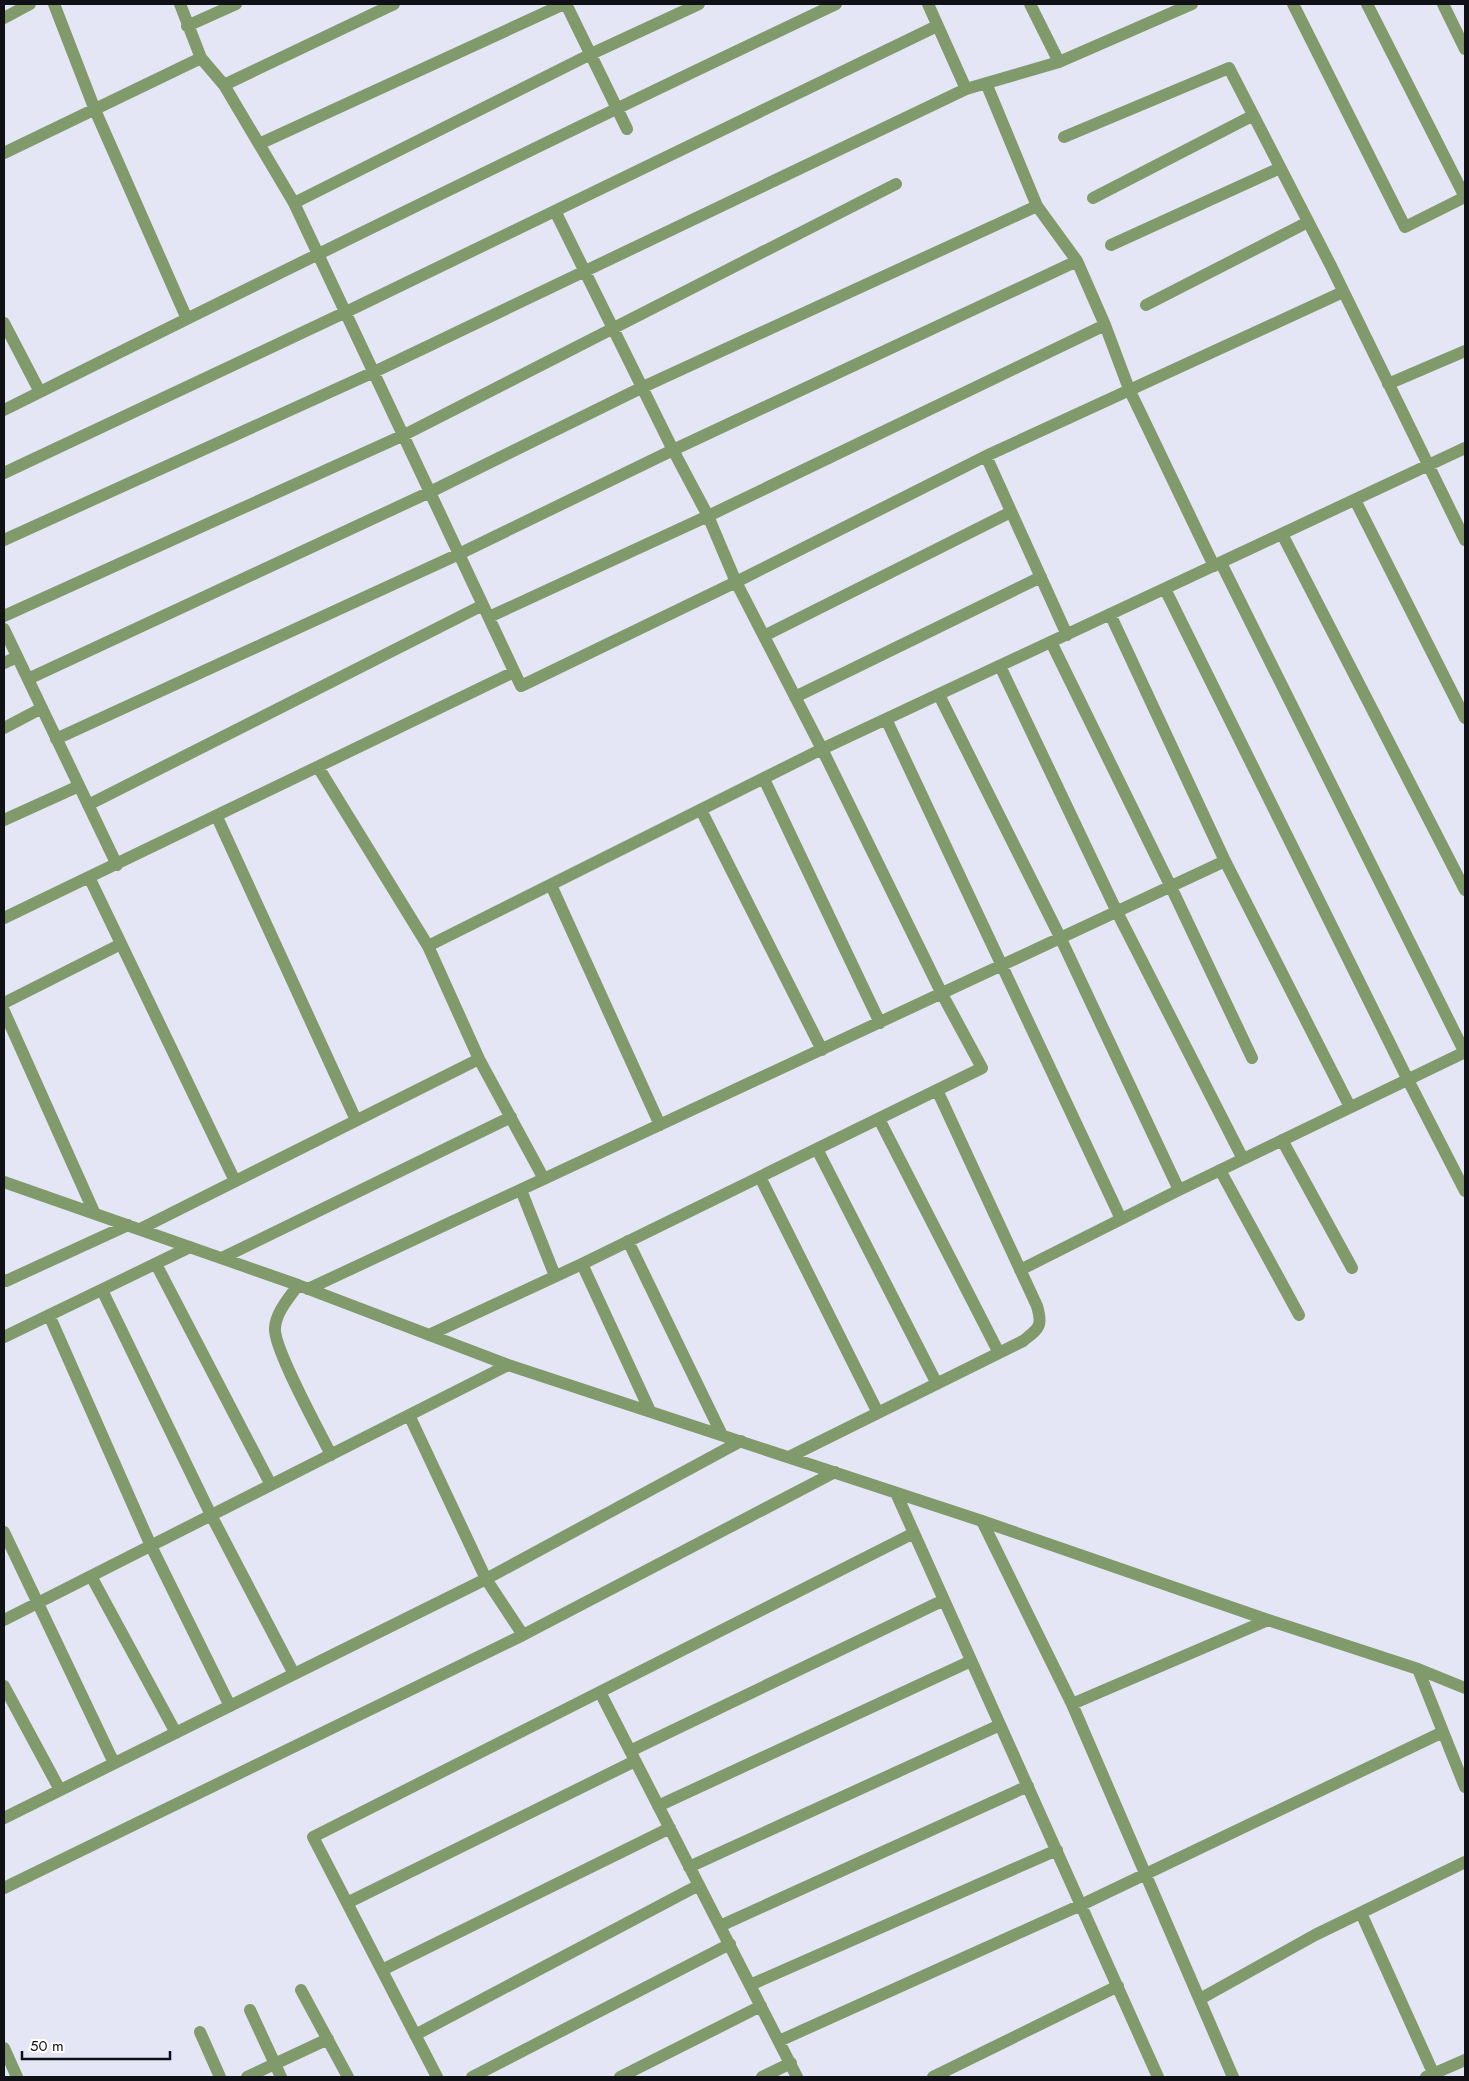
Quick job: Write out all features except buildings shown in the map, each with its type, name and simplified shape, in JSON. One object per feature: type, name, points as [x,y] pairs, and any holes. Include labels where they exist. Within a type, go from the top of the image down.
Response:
[{"type":"street","points":[[4,18],[30,4]]},
{"type":"street","points":[[54,4],[95,110],[187,318]]},
{"type":"street","points":[[180,4],[201,58],[224,85],[294,203],[521,686],[736,582],[986,456],[1342,292]]},
{"type":"street","points":[[187,26],[236,4]]},
{"type":"street","points":[[224,85],[394,4]]},
{"type":"street","points":[[259,144],[565,4],[627,129]]},
{"type":"street","points":[[294,203],[591,54],[699,4]]},
{"type":"street","points":[[4,410],[319,253],[836,4]]},
{"type":"street","points":[[928,4],[966,89]]},
{"type":"street","points":[[1030,4],[1059,62]]},
{"type":"street","points":[[4,540],[374,372],[966,89],[1059,62],[1192,4]]},
{"type":"street","points":[[1293,4],[1405,228],[1465,197],[1367,4]]},
{"type":"street","points":[[1443,4],[1465,50]]},
{"type":"street","points":[[4,473],[346,312],[938,26]]},
{"type":"street","points":[[4,153],[201,58]]},
{"type":"street","points":[[1064,137],[1229,68],[1308,222],[1465,540]]},
{"type":"street","points":[[986,83],[1037,206],[1077,261],[1105,325],[1129,389],[1465,1052],[1242,1159],[1020,1270]]},
{"type":"street","points":[[1093,198],[1252,116]]},
{"type":"street","points":[[1111,245],[1280,168]]},
{"type":"street","points":[[4,616],[404,435],[896,184]]},
{"type":"street","points":[[28,679],[430,492],[643,387],[1037,206]]},
{"type":"street","points":[[428,1335],[582,1264],[982,1068],[942,994],[822,749],[736,582],[708,516],[673,450],[555,211]]},
{"type":"street","points":[[1146,305],[1308,222]]},
{"type":"street","points":[[56,739],[459,554],[673,450],[1077,261]]},
{"type":"street","points":[[4,322],[40,392]]},
{"type":"street","points":[[88,804],[486,611],[708,516],[1105,325]]},
{"type":"street","points":[[1388,384],[1465,351]]},
{"type":"street","points":[[428,946],[822,749],[1465,448]]},
{"type":"street","points":[[986,456],[1067,635]]},
{"type":"street","points":[[1355,500],[1465,718]]},
{"type":"street","points":[[764,636],[1011,512]]},
{"type":"street","points":[[1282,534],[1465,890]]},
{"type":"street","points":[[795,697],[1041,577]]},
{"type":"street","points":[[1165,589],[1408,1080],[1465,1191]]},
{"type":"street","points":[[1110,614],[1225,861],[1350,1107]]},
{"type":"street","points":[[4,629],[117,865]]},
{"type":"street","points":[[1050,642],[1171,887],[1252,1058]]},
{"type":"street","points":[[4,663],[17,657]]},
{"type":"street","points":[[1000,666],[1117,912],[1242,1159]]},
{"type":"street","points":[[4,918],[514,672]]},
{"type":"street","points":[[939,695],[1061,939],[1179,1190]]},
{"type":"street","points":[[4,728],[42,708]]},
{"type":"street","points":[[886,719],[1121,1220]]},
{"type":"street","points":[[318,767],[428,946],[479,1059],[544,1179]]},
{"type":"street","points":[[764,779],[880,1023]]},
{"type":"street","points":[[4,820],[79,786]]},
{"type":"street","points":[[701,810],[822,1050]]},
{"type":"street","points":[[217,816],[356,1120]]},
{"type":"street","points":[[331,1455],[283,1357],[274,1330],[277,1316],[303,1287],[521,1190],[1225,861]]},
{"type":"street","points":[[89,878],[235,1182]]},
{"type":"street","points":[[551,885],[660,1125]]},
{"type":"street","points":[[4,1004],[121,944]]},
{"type":"street","points":[[4,1011],[94,1212]]},
{"type":"street","points":[[4,1280],[6,1281],[134,1227],[235,1182],[479,1059]]},
{"type":"street","points":[[789,1457],[1023,1341],[1038,1329],[1041,1320],[1037,1306],[937,1090]]},
{"type":"street","points":[[222,1258],[510,1117]]},
{"type":"street","points":[[879,1119],[999,1353]]},
{"type":"street","points":[[1282,1140],[1352,1268]]},
{"type":"street","points":[[817,1149],[937,1384]]},
{"type":"street","points":[[1220,1170],[1299,1315]]},
{"type":"street","points":[[760,1177],[878,1413]]},
{"type":"street","points":[[4,1182],[94,1212],[303,1287],[508,1366],[982,1520],[1268,1620],[1418,1670],[1465,1688]]},
{"type":"street","points":[[521,1190],[555,1276]]},
{"type":"street","points":[[628,1241],[722,1435]]},
{"type":"street","points":[[4,1337],[190,1247]]},
{"type":"street","points":[[156,1264],[271,1485]]},
{"type":"street","points":[[582,1264],[650,1412]]},
{"type":"street","points":[[102,1290],[211,1515],[294,1674]]},
{"type":"street","points":[[49,1315],[151,1546],[230,1706]]},
{"type":"street","points":[[4,1620],[508,1366]]},
{"type":"street","points":[[409,1415],[486,1579],[523,1635]]},
{"type":"street","points":[[4,1818],[486,1579],[741,1441]]},
{"type":"street","points":[[4,1888],[523,1635],[835,1472]]},
{"type":"street","points":[[896,1492],[1118,1986],[1156,2076]]},
{"type":"street","points":[[982,1520],[1072,1704],[1233,2077]]},
{"type":"street","points":[[4,1532],[114,1763]]},
{"type":"street","points":[[437,2077],[313,1837],[914,1533]]},
{"type":"street","points":[[91,1576],[176,1733]]},
{"type":"street","points":[[347,1903],[632,1756],[944,1600]]},
{"type":"street","points":[[1072,1704],[1268,1620]]},
{"type":"street","points":[[658,1806],[971,1661]]},
{"type":"street","points":[[1418,1670],[1465,1788]]},
{"type":"street","points":[[4,1686],[60,1790]]},
{"type":"street","points":[[600,1692],[798,2077]]},
{"type":"street","points":[[689,1867],[1000,1725]]},
{"type":"street","points":[[779,2041],[1081,1905],[1443,1732]]},
{"type":"street","points":[[720,1926],[1028,1786]]},
{"type":"street","points":[[382,1970],[670,1828]]},
{"type":"street","points":[[750,1985],[1057,1850]]},
{"type":"street","points":[[1200,1999],[1315,1936],[1465,1862]]},
{"type":"street","points":[[415,2035],[699,1885]]},
{"type":"street","points":[[1361,1913],[1431,2076],[1465,2060]]},
{"type":"street","points":[[472,2077],[730,1944]]},
{"type":"street","points":[[932,2077],[1118,1986]]},
{"type":"street","points":[[301,1990],[348,2077]]},
{"type":"street","points":[[620,2077],[761,2006]]},
{"type":"street","points":[[250,2010],[281,2077]]},
{"type":"street","points":[[200,2032],[220,2077]]},
{"type":"street","points":[[247,2077],[328,2039]]},
{"type":"street","points":[[4,2048],[17,2077]]},
{"type":"street","points":[[762,2077],[791,2063]]}]
